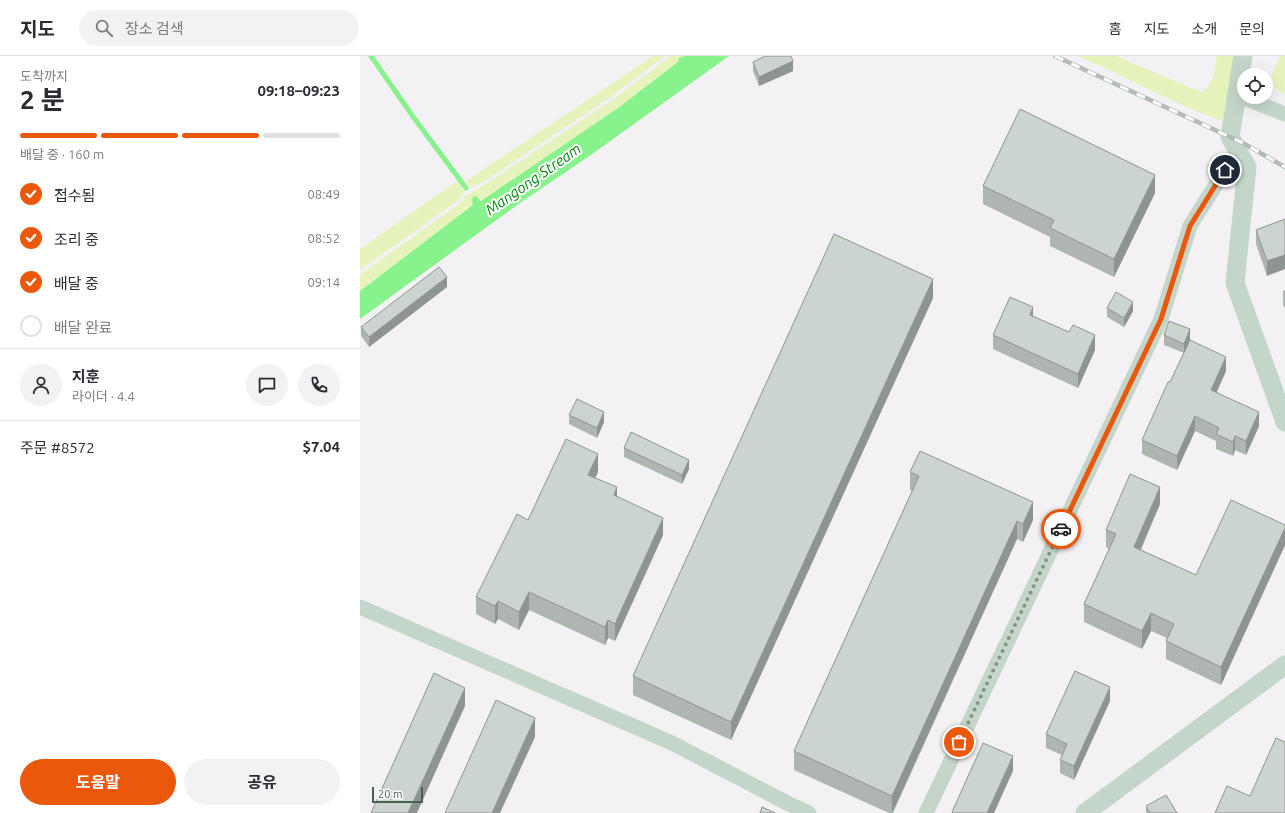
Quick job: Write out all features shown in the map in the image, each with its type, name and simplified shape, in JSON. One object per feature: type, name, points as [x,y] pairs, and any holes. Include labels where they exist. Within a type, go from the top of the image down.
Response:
[{"type":"street","points":[[1241,68],[1243,56]]},
{"type":"street","points":[[1237,95],[1230,137],[1247,167],[1235,283],[1285,422]]},
{"type":"street","points":[[1260,104],[1285,114]]},
{"type":"street","points":[[926,813],[1161,319],[1190,226],[1225,170]]},
{"type":"street","points":[[360,607],[672,743],[809,813]]},
{"type":"street","points":[[1085,813],[1285,665]]},
{"type":"shaded area","points":[[653,56],[665,56],[609,98],[485,181],[471,188],[466,181]]},
{"type":"shaded area","points":[[671,56],[685,56],[679,58],[678,62],[618,108],[481,201],[476,196],[472,199],[474,205],[360,291],[360,275],[459,204],[467,195],[611,101]]},
{"type":"shaded area","points":[[1079,56],[1116,56],[1201,92],[1209,86],[1211,82],[1217,56],[1236,56],[1225,117],[1219,120],[1184,106]]},
{"type":"shaded area","points":[[1280,56],[1285,56],[1285,94],[1273,86],[1273,73]]},
{"type":"shaded area","points":[[457,181],[465,192],[457,201],[360,270],[360,249]]},
{"type":"water","name":"Mangong Stream","points":[[685,56],[729,56],[588,157],[520,203],[360,319],[360,291],[473,205],[473,197],[476,196],[481,201],[618,108],[678,62],[679,58]]},
{"type":"building","points":[[765,56],[791,56],[793,61],[759,77],[753,62]]},
{"type":"building","points":[[1020,109],[1155,175],[1114,259],[1050,228],[1054,220],[983,186]]},
{"type":"building","points":[[1285,219],[1285,255],[1267,261],[1256,230]]},
{"type":"building","points":[[834,234],[933,279],[731,722],[633,676]]},
{"type":"building","points":[[439,267],[447,277],[369,337],[361,327]]},
{"type":"building","points":[[1116,292],[1133,302],[1124,318],[1107,308]]},
{"type":"building","points":[[1010,297],[1033,307],[1030,315],[1069,332],[1073,325],[1095,335],[1078,374],[993,335]]},
{"type":"building","points":[[1169,321],[1190,329],[1184,344],[1164,335]]},
{"type":"building","points":[[1190,340],[1226,357],[1211,390],[1259,412],[1246,441],[1235,436],[1233,442],[1216,434],[1219,428],[1195,416],[1177,456],[1142,440],[1168,382],[1170,382]]},
{"type":"building","points":[[577,399],[604,412],[597,428],[569,415]]},
{"type":"building","points":[[631,432],[689,460],[682,475],[624,448]]},
{"type":"building","points":[[566,439],[598,454],[588,475],[617,487],[614,495],[663,518],[615,624],[608,620],[605,627],[529,592],[519,612],[498,601],[495,606],[476,597],[517,514],[528,520]]},
{"type":"building","points":[[920,451],[1033,502],[1023,524],[1017,521],[892,796],[794,751],[919,476],[910,472]]},
{"type":"building","points":[[1130,474],[1160,487],[1134,547],[1196,575],[1231,500],[1285,525],[1285,528],[1221,667],[1166,641],[1174,624],[1151,613],[1142,631],[1084,604],[1116,534],[1106,530]]},
{"type":"building","points":[[1075,671],[1110,687],[1074,766],[1060,760],[1067,744],[1046,734]]},
{"type":"building","points":[[434,673],[465,688],[408,813],[371,813]]},
{"type":"building","points":[[496,700],[535,718],[492,813],[445,813]]},
{"type":"building","points":[[1276,738],[1285,742],[1284,813],[1215,813],[1227,786],[1250,796]]},
{"type":"building","points":[[983,743],[1013,756],[987,813],[953,813],[952,812]]},
{"type":"building","points":[[1166,795],[1177,813],[1150,813],[1146,806]]},
{"type":"building","points":[[762,807],[775,813],[760,813]]},
{"type":"waterway","points":[[371,56],[414,118],[466,188]]},
{"type":"railway","points":[[1055,56],[1243,143],[1285,167]]},
{"type":"way so far","points":[[959,742],[1061,529]]},
{"type":"route","points":[[1061,529],[1161,319],[1190,226],[1225,170]]}]
